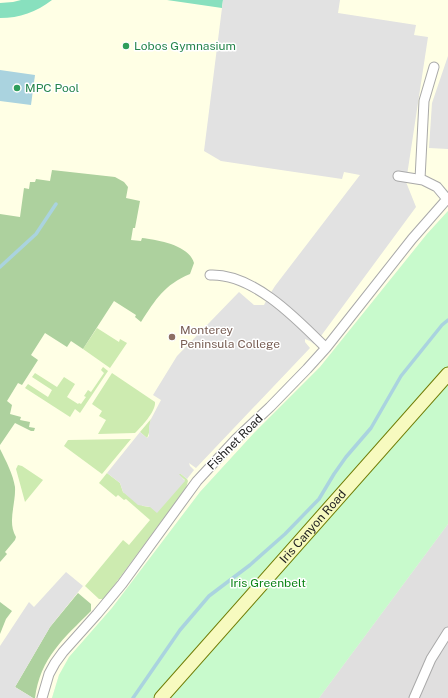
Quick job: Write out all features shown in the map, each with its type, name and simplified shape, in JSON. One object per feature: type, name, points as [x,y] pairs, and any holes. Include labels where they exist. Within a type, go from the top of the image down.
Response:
[{"type":"street","points":[[420,180],[424,101],[434,67]]},
{"type":"street","points":[[398,176],[420,180],[437,187],[448,199]]},
{"type":"street","name":"Fishnet Road","points":[[42,698],[49,674],[62,652],[122,584],[198,481],[236,439],[289,388],[326,348],[412,239],[448,199]]},
{"type":"street","points":[[210,275],[233,277],[260,291],[306,327],[326,348]]},
{"type":"street","name":"Iris Canyon Road","points":[[161,698],[448,374]]},
{"type":"street","points":[[414,698],[431,659],[448,632]]},
{"type":"shaded area","name":"Monterey Peninsula College","points":[[0,0],[448,0],[448,211],[427,234],[320,367],[254,433],[200,492],[59,675],[52,698],[0,698]]},
{"type":"shaded area","points":[[223,0],[340,0],[338,13],[416,25],[414,35],[428,37],[406,182],[416,207],[318,340],[314,344],[305,339],[305,342],[310,348],[196,468],[189,463],[194,470],[187,479],[179,474],[185,481],[157,513],[150,507],[138,505],[123,492],[120,483],[107,473],[140,432],[147,438],[149,436],[151,419],[161,400],[153,395],[177,356],[239,292],[254,305],[264,305],[275,286],[360,175],[344,172],[342,179],[221,161],[204,151]]},
{"type":"shaded area","points":[[448,56],[448,149],[429,148],[432,103]]},
{"type":"shaded area","points":[[448,524],[448,698],[319,698]]},
{"type":"shaded area","points":[[66,572],[83,586],[50,627],[15,687],[33,698],[0,698],[0,646],[29,602],[34,607]]},
{"type":"green space","points":[[21,0],[52,0],[28,14],[0,18],[0,3]]},
{"type":"green space","points":[[167,0],[223,0],[222,8]]},
{"type":"green space","points":[[52,170],[115,177],[124,182],[128,187],[126,198],[140,201],[131,240],[141,241],[142,238],[172,244],[186,252],[194,263],[190,274],[181,278],[167,288],[156,300],[141,322],[135,317],[136,315],[114,301],[83,349],[71,341],[67,347],[45,333],[31,355],[38,360],[22,385],[18,383],[7,401],[12,405],[10,414],[21,417],[20,420],[30,422],[29,427],[35,428],[34,431],[15,423],[0,445],[0,214],[20,217],[24,188],[29,189],[30,182],[35,182],[36,179],[50,181]]},
{"type":"green space","name":"Iris Greenbelt","points":[[448,211],[448,524],[319,698],[52,698],[59,675],[69,657],[112,608],[200,492],[254,433],[320,367],[427,234]]},
{"type":"green space","points":[[97,328],[119,342],[120,339],[127,343],[110,368],[83,349]]},
{"type":"green space","points":[[103,367],[108,371],[80,413],[75,409],[70,417],[25,388],[28,384],[48,397],[52,390],[32,377],[35,373],[57,387],[64,377],[75,384],[67,397],[78,404],[81,404],[86,397],[84,396],[88,390],[91,392],[104,373],[101,370]]},
{"type":"green space","points":[[112,373],[155,402],[155,406],[151,414],[135,433],[98,434],[106,420],[99,416],[102,411],[92,404]]},
{"type":"green space","points":[[151,419],[149,431],[147,438],[140,432]]},
{"type":"green space","points":[[131,439],[102,474],[64,446],[68,440]]},
{"type":"green space","points":[[0,449],[11,472],[15,487],[12,525],[16,537],[5,552],[7,554],[0,562]]},
{"type":"green space","points":[[18,465],[22,466],[43,480],[25,502],[16,469]]},
{"type":"green space","points":[[107,473],[120,483],[123,492],[143,506],[150,507],[185,480],[178,474],[181,474],[188,481],[186,488],[104,599],[99,599],[85,586],[123,540],[129,545],[150,520],[126,499],[124,500],[118,495],[116,497],[99,483]]},
{"type":"green space","points":[[78,593],[91,604],[91,611],[63,640],[48,660],[42,671],[35,698],[33,698],[15,687],[50,627]]},
{"type":"green space","points":[[0,602],[12,611],[6,619],[0,634]]},
{"type":"water","name":"MPC Pool","points":[[0,70],[35,75],[31,105],[0,101]]},
{"type":"waterway","points":[[0,267],[36,234],[56,204]]},
{"type":"waterway","points":[[133,698],[180,630],[209,596],[250,565],[285,534],[319,499],[346,457],[371,428],[401,376],[442,325],[448,320]]},
{"type":"place","name":"Lobos Gymnasium","points":[[126,46]]},
{"type":"place","name":"MPC Pool","points":[[17,88]]},
{"type":"place","name":"Monterey Peninsula College","points":[[172,337]]}]
